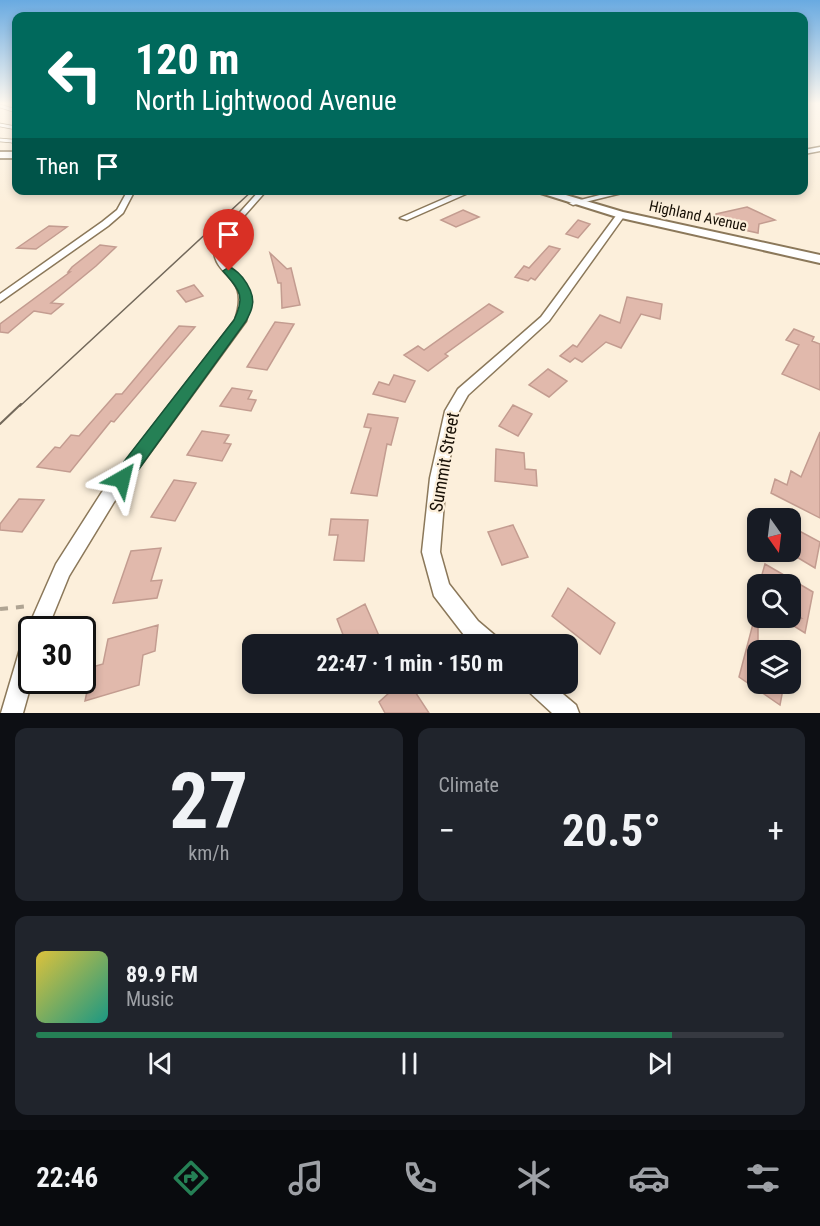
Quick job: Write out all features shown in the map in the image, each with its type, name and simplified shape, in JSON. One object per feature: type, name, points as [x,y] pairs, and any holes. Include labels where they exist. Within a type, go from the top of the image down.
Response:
[{"type":"street","points":[[0,299],[105,224],[120,211],[129,195]]},
{"type":"street","points":[[42,616],[62,570],[108,497],[240,321],[247,306],[246,295],[240,283],[218,259],[215,250],[218,241],[260,195]]},
{"type":"street","points":[[404,218],[460,195]]},
{"type":"street","name":"Highland Avenue","points":[[550,195],[621,215],[820,259]]},
{"type":"street","points":[[573,203],[609,195]]},
{"type":"street","name":"Summit Street","points":[[478,634],[441,589],[431,552],[438,478],[452,411],[463,392],[545,319],[621,215]]},
{"type":"street","points":[[12,713],[18,692]]},
{"type":"street","points":[[546,694],[568,713]]},
{"type":"path","points":[[0,609],[47,604]]},
{"type":"building","points":[[747,207],[775,220],[759,224],[758,233],[712,223],[716,214]]},
{"type":"building","points":[[463,210],[479,217],[456,227],[441,220]]},
{"type":"building","points":[[578,220],[590,224],[578,238],[566,234]]},
{"type":"building","points":[[49,226],[67,227],[36,249],[17,248]]},
{"type":"building","points":[[100,245],[116,247],[51,303],[63,304],[51,314],[34,311],[8,333],[0,332],[0,324],[70,272],[68,272],[72,267]]},
{"type":"building","points":[[549,246],[560,249],[535,280],[531,278],[528,281],[515,277],[524,266],[529,268]]},
{"type":"building","points":[[270,253],[287,269],[291,268],[300,305],[282,308],[281,283],[278,283]]},
{"type":"building","points":[[194,285],[203,296],[186,302],[177,291]]},
{"type":"building","points":[[627,297],[662,304],[660,319],[641,314],[621,348],[606,342],[582,362],[575,358],[570,362],[560,356],[573,345],[577,347],[600,315],[620,323]]},
{"type":"building","points":[[489,304],[503,312],[445,354],[448,356],[428,371],[404,355],[418,346],[424,350]]},
{"type":"building","points":[[275,322],[294,324],[267,370],[247,367]]},
{"type":"building","points":[[179,326],[195,327],[114,422],[111,421],[70,472],[37,467],[55,447],[60,448],[71,435],[79,436],[116,394],[122,394]]},
{"type":"building","points":[[794,329],[814,337],[812,341],[820,344],[820,390],[782,374],[799,345],[786,340]]},
{"type":"building","points":[[548,369],[567,381],[549,397],[529,385]]},
{"type":"building","points":[[394,375],[415,381],[405,402],[373,394],[379,382],[389,385]]},
{"type":"building","points":[[232,388],[252,391],[248,399],[256,400],[251,411],[220,406]]},
{"type":"building","points":[[513,405],[532,414],[518,436],[499,426]]},
{"type":"building","points":[[368,414],[398,418],[391,445],[387,444],[377,496],[351,493],[371,428],[364,427]]},
{"type":"building","points":[[202,431],[229,435],[224,443],[231,444],[222,461],[187,455]]},
{"type":"building","points":[[820,432],[820,518],[771,493],[775,479],[787,485],[791,471],[801,477]]},
{"type":"building","points":[[496,449],[524,453],[525,469],[536,470],[537,486],[495,481]]},
{"type":"building","points":[[174,480],[196,483],[175,521],[151,517]]},
{"type":"building","points":[[19,499],[44,500],[22,532],[0,530],[0,524]]},
{"type":"building","points":[[331,519],[368,520],[364,561],[334,560],[338,535],[329,535]]},
{"type":"building","points":[[513,525],[528,557],[502,565],[488,532]]},
{"type":"building","points":[[801,532],[820,542],[815,568],[801,560]]},
{"type":"building","points":[[161,548],[151,581],[162,580],[157,598],[113,603],[131,551]]},
{"type":"building","points":[[765,564],[782,574],[762,574]]},
{"type":"building","points":[[801,585],[813,592],[805,633],[797,628],[801,628]]},
{"type":"building","points":[[568,588],[615,623],[600,654],[578,637],[578,634],[575,634],[552,616]]},
{"type":"building","points":[[365,604],[378,634],[343,634],[337,619]]},
{"type":"building","points":[[158,625],[155,651],[143,655],[139,685],[85,701],[86,694],[96,694],[96,666],[103,664],[108,639]]},
{"type":"building","points":[[752,628],[758,628],[758,640],[749,640]]},
{"type":"building","points":[[747,647],[747,682],[739,677]]},
{"type":"building","points":[[388,694],[417,694],[429,713],[385,713],[379,702]]},
{"type":"building","points":[[764,694],[782,694],[780,705]]},
{"type":"tram line","points":[[20,406],[248,195]]},
{"type":"tram line","points":[[0,424],[21,404]]},
{"type":"route","points":[[122,479],[240,321],[247,306],[246,295],[240,283],[229,271]]}]
